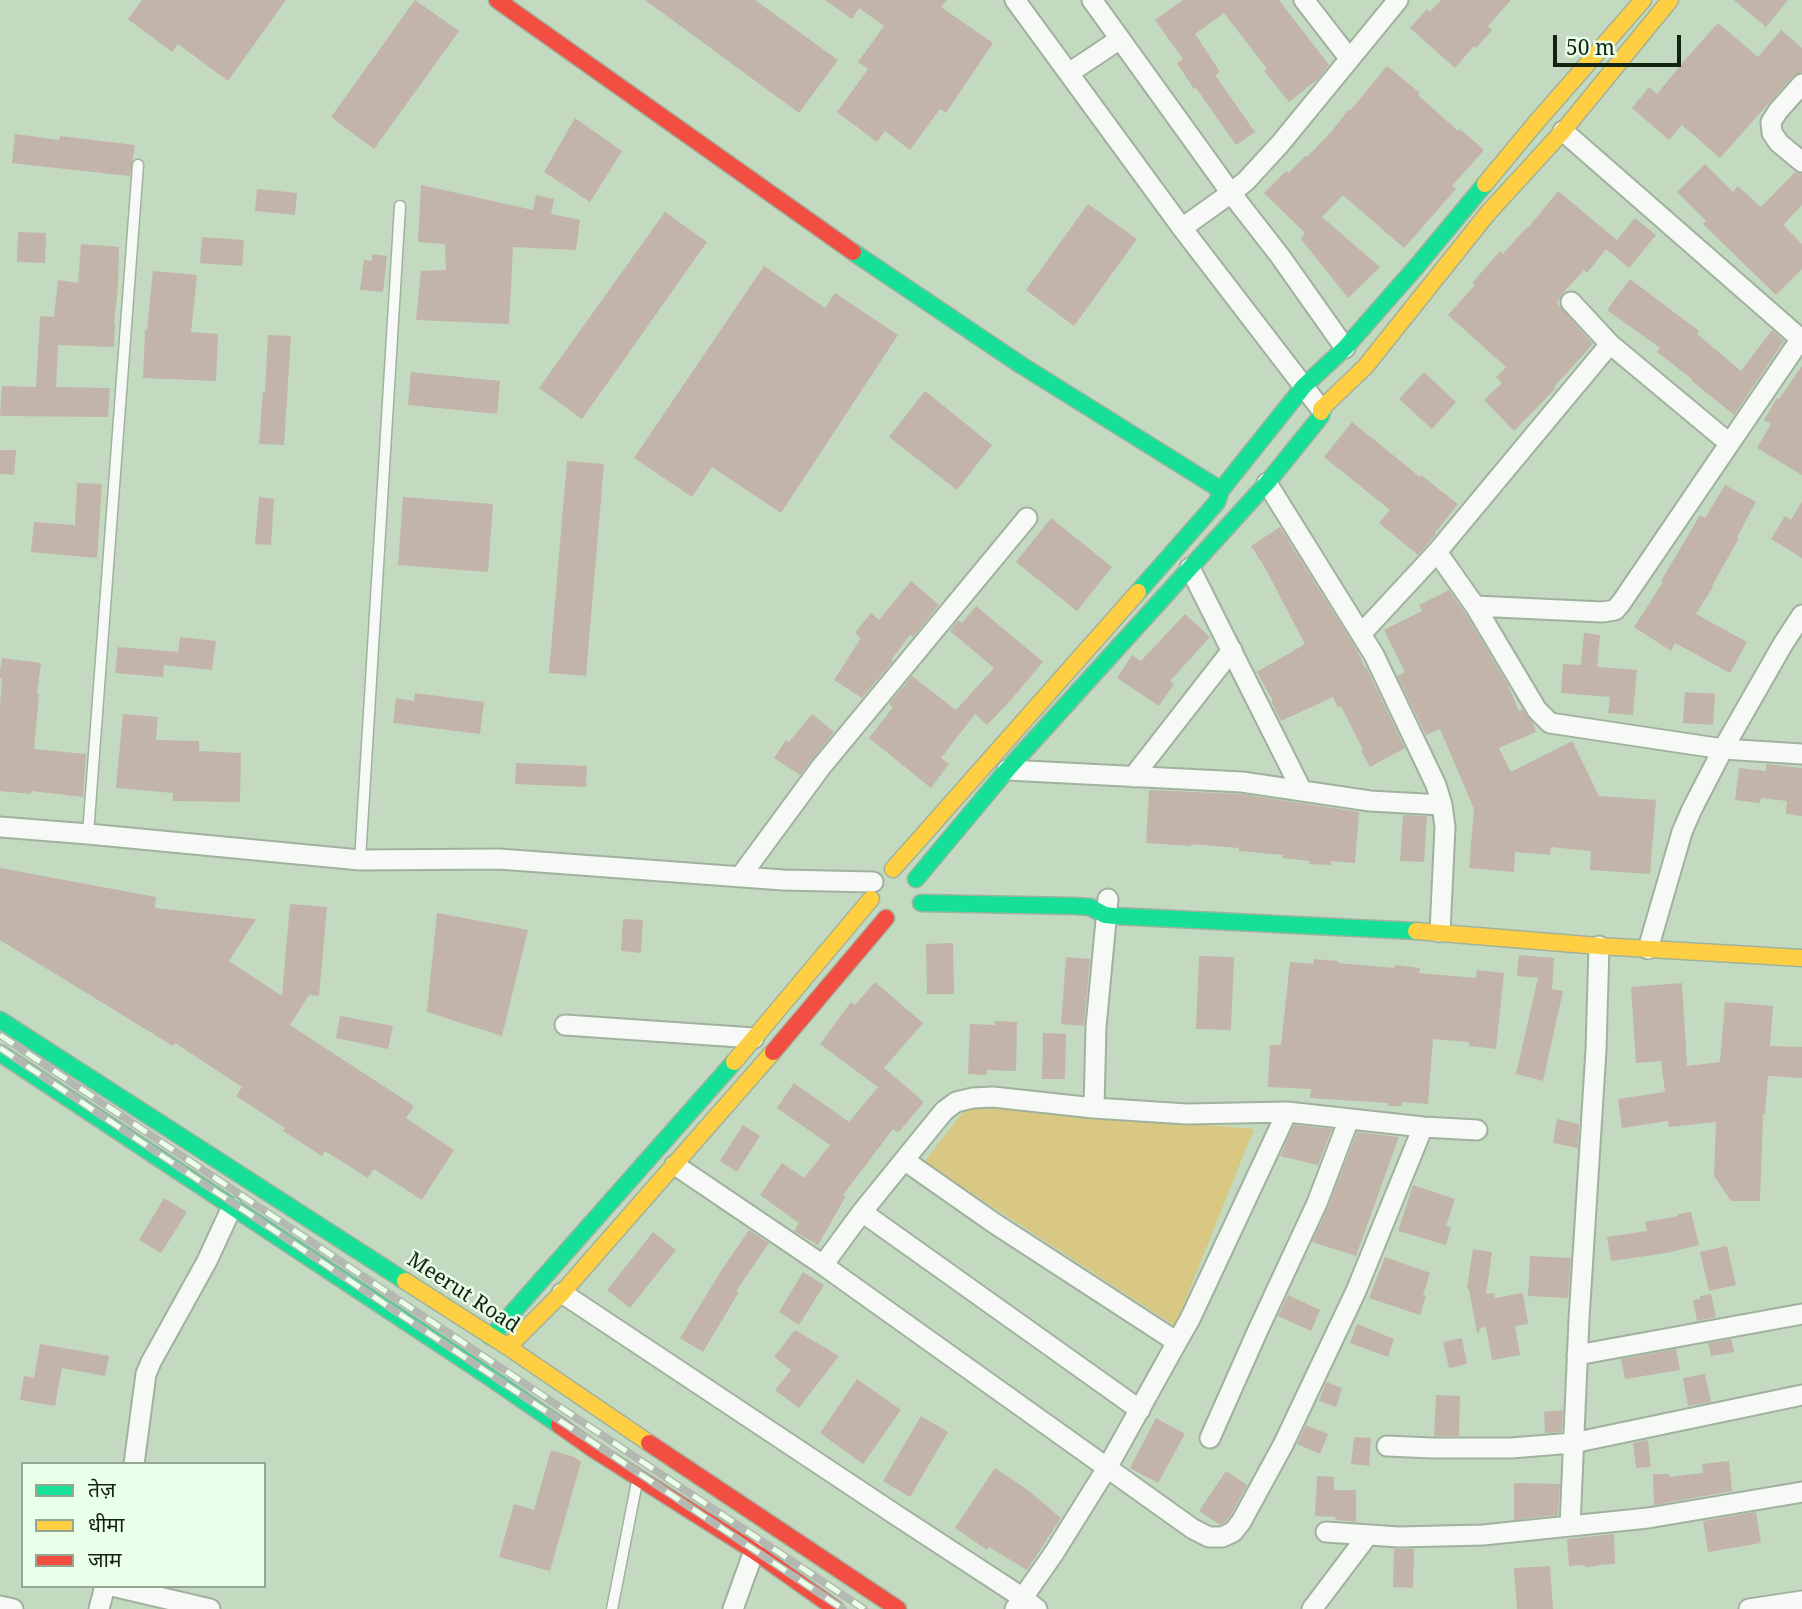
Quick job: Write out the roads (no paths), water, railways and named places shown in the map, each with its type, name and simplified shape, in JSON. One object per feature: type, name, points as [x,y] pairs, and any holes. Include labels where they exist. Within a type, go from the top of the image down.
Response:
[{"type":"street","points":[[497,0],[523,7],[873,265],[1021,365],[1221,490]]},
{"type":"street","points":[[916,878],[1007,770],[1267,483],[1321,416],[1321,409],[1182,228],[1015,0]]},
{"type":"street","points":[[1092,0],[1345,348]]},
{"type":"street","points":[[1304,0],[1349,58]]},
{"type":"street","points":[[1182,228],[1246,181],[1280,144],[1398,0]]},
{"type":"street","points":[[893,869],[1217,502],[1221,490],[1304,386],[1345,348],[1417,267],[1534,125],[1643,0]]},
{"type":"street","points":[[1321,409],[1365,367],[1488,213],[1563,131],[1670,0]]},
{"type":"street","points":[[1069,73],[1120,39]]},
{"type":"street","points":[[1802,84],[1771,122],[1772,133],[1779,143],[1802,162]]},
{"type":"street","points":[[1475,606],[1602,612],[1615,610],[1802,339],[1563,131]]},
{"type":"street","points":[[1572,302],[1610,344],[1729,443]]},
{"type":"street","points":[[1361,634],[1437,552],[1610,344]]},
{"type":"street","points":[[1267,483],[1374,655],[1436,785],[1445,827],[1440,925]]},
{"type":"street","points":[[740,877],[821,767],[1027,518]]},
{"type":"street","points":[[1437,552],[1475,606],[1537,710],[1550,723],[1723,749],[1802,754]]},
{"type":"street","points":[[1190,568],[1302,791]]},
{"type":"street","points":[[1650,942],[1682,832],[1723,749],[1802,615]]},
{"type":"street","points":[[1133,777],[1232,650]]},
{"type":"street","points":[[1007,770],[1242,782],[1370,801],[1442,805]]},
{"type":"street","points":[[0,827],[360,860],[499,859],[833,883],[872,891]]},
{"type":"street","points":[[480,1350],[754,1038],[872,891],[885,871],[902,869],[916,878],[921,890],[920,903],[916,910],[900,918],[817,1002],[562,1293],[497,1360]]},
{"type":"street","points":[[872,891],[874,907],[900,918]]},
{"type":"street","points":[[920,903],[1108,905]]},
{"type":"street","points":[[1196,904],[1440,925],[1599,946],[1650,942],[1802,943]]},
{"type":"street","points":[[1108,905],[1115,916],[1282,925],[1525,926],[1802,958]]},
{"type":"street","points":[[1094,1108],[1096,1027],[1108,905]]},
{"type":"street","points":[[1570,1526],[1599,946]]},
{"type":"street","name":"Meerut Road","points":[[0,1020],[292,1207],[480,1350],[497,1360],[593,1449],[754,1551],[836,1609]]},
{"type":"street","points":[[565,1025],[754,1038]]},
{"type":"street","name":"Meerut Road","points":[[0,1053],[232,1207],[694,1474],[898,1609]]},
{"type":"street","points":[[823,1265],[944,1111],[956,1102],[973,1098],[993,1097],[1094,1108],[1187,1114],[1287,1112],[1423,1127],[1477,1129]]},
{"type":"street","points":[[562,1293],[896,1515],[1025,1605],[1107,1468],[1190,1319],[1287,1112]]},
{"type":"street","points":[[1210,1438],[1317,1203],[1349,1119]]},
{"type":"street","points":[[675,1165],[823,1265],[1193,1529],[1209,1537],[1222,1537],[1233,1532],[1250,1508],[1283,1445],[1356,1291],[1423,1127]]},
{"type":"street","points":[[904,1160],[994,1223],[1177,1342]]},
{"type":"street","points":[[134,1462],[146,1374],[207,1261],[232,1207]]},
{"type":"street","points":[[862,1212],[1140,1410]]},
{"type":"street","points":[[527,1296],[544,1311]]},
{"type":"street","points":[[1577,1355],[1802,1314]]},
{"type":"street","points":[[1387,1446],[1511,1448],[1573,1443],[1802,1395]]},
{"type":"street","points":[[1326,1532],[1399,1537],[1483,1535],[1648,1517],[1802,1492]]},
{"type":"street","points":[[1312,1609],[1368,1535]]},
{"type":"street","points":[[733,1609],[754,1551]]},
{"type":"street","points":[[99,1609],[104,1588]]},
{"type":"street","points":[[121,1588],[210,1609]]},
{"type":"street","points":[[1749,1609],[1802,1601]]},
{"type":"street","points":[[0,1606],[13,1609]]},
{"type":"lane","points":[[88,834],[138,165]]},
{"type":"lane","points":[[360,860],[400,206]]},
{"type":"lane","points":[[612,1609],[638,1478]]},
{"type":"railway","points":[[0,1035],[864,1609]]},
{"type":"railway","points":[[0,1048],[843,1609]]}]
